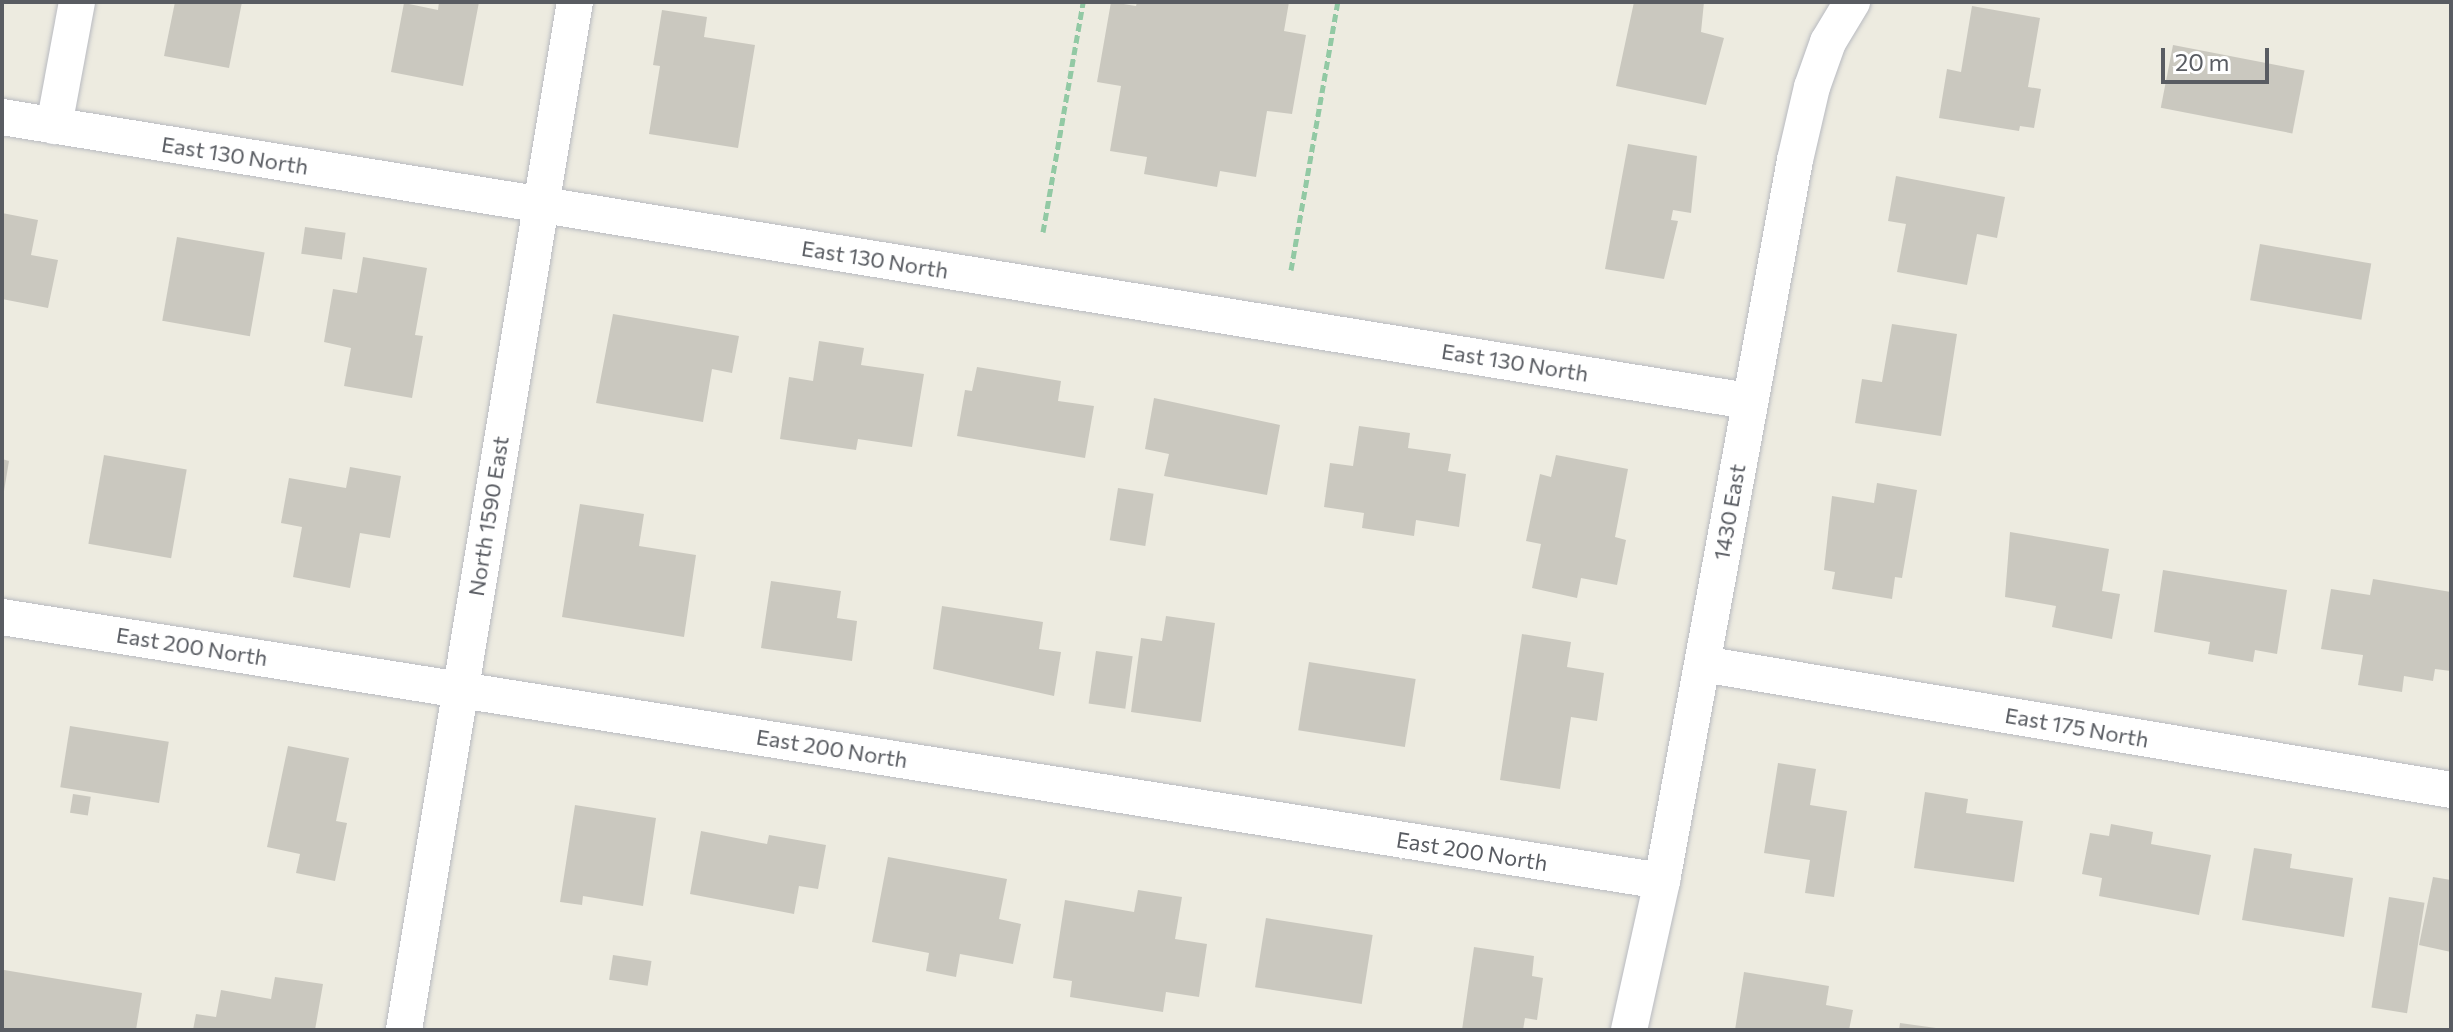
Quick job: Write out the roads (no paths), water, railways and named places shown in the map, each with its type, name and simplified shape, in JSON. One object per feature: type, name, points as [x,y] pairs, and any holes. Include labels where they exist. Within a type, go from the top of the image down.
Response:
[{"type":"street","points":[[54,126],[77,2]]},
{"type":"street","name":"North 1590 East","points":[[404,1030],[575,2]]},
{"type":"street","name":"1430 East","points":[[1629,1030],[1662,881],[1748,401],[1812,87],[1828,42],[1852,2]]},
{"type":"street","name":"East 130 North","points":[[2,117],[1748,401]]},
{"type":"street","name":"East 200 North","points":[[2,617],[1662,881]]},
{"type":"street","name":"East 175 North","points":[[1703,664],[2451,790]]}]
